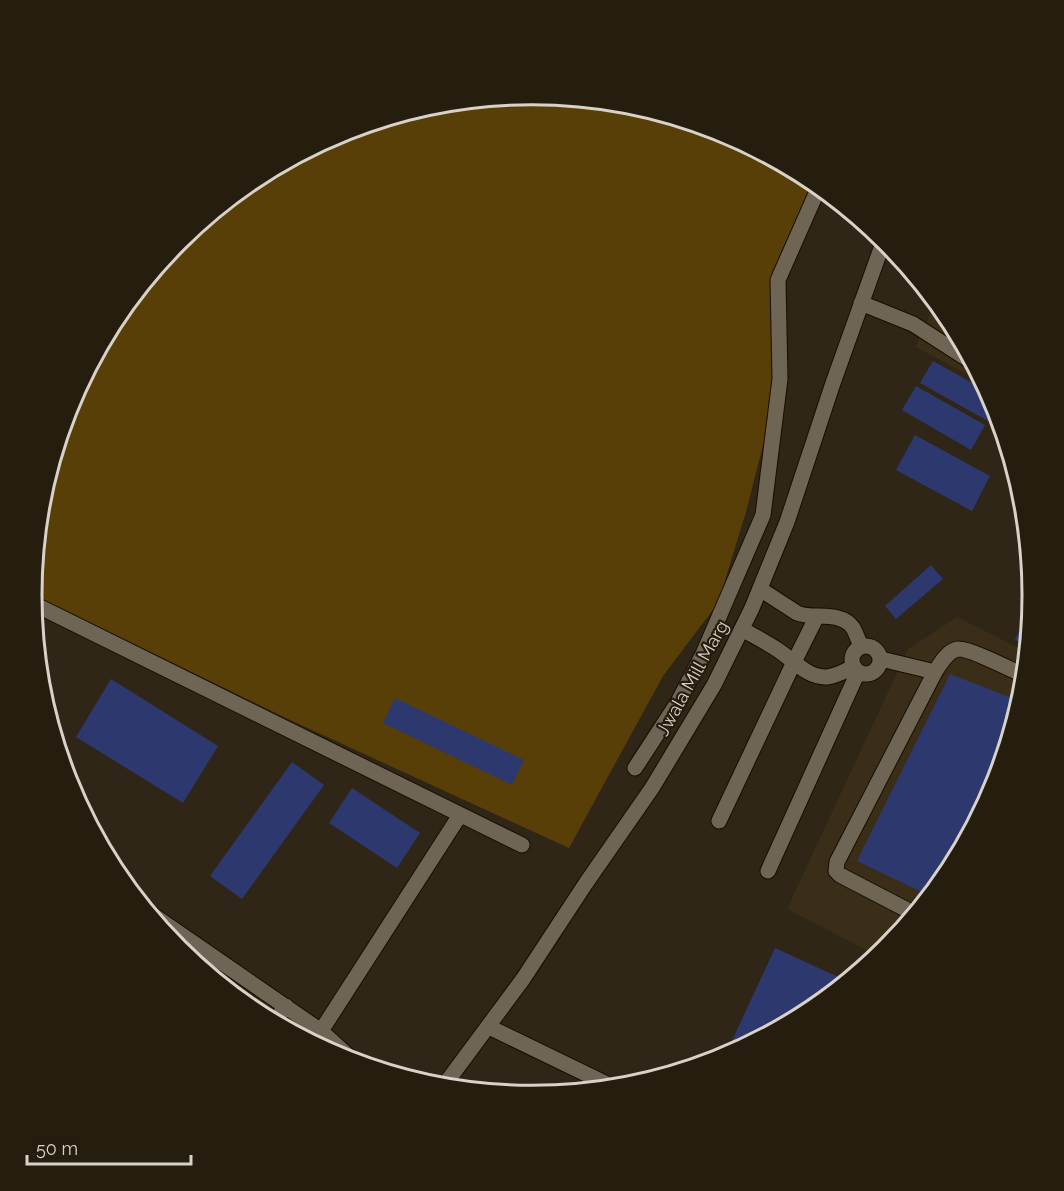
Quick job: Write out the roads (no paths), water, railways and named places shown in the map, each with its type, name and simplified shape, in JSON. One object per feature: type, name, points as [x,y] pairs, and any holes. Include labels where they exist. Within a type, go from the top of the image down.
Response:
[{"type":"street","points":[[635,768],[678,702],[703,654],[763,515],[780,379],[778,280],[815,196]]},
{"type":"street","name":"Jwala Mill Marg","points":[[450,1078],[523,979],[652,788],[714,685],[742,629],[787,522],[880,251]]},
{"type":"street","points":[[861,303],[912,324],[957,353]]},
{"type":"street","points":[[760,588],[803,616],[836,618],[846,621],[852,627],[861,646]]},
{"type":"street","points":[[42,608],[522,845]]},
{"type":"street","points":[[719,821],[817,616]]},
{"type":"street","points":[[742,629],[813,674],[825,677],[856,670],[866,674],[873,673],[879,667],[881,659],[879,652],[873,646],[861,646],[854,652],[851,659],[856,670],[768,872]]},
{"type":"street","points":[[907,911],[840,875],[836,871],[836,866],[935,672],[948,654],[958,650],[969,651],[1016,672]]},
{"type":"street","points":[[881,659],[935,672]]},
{"type":"street","points":[[321,1031],[460,815]]},
{"type":"street","points":[[182,938],[286,1006],[335,1044]]},
{"type":"street","points":[[279,1015],[286,1006]]},
{"type":"street","points":[[489,1027],[599,1080]]}]
